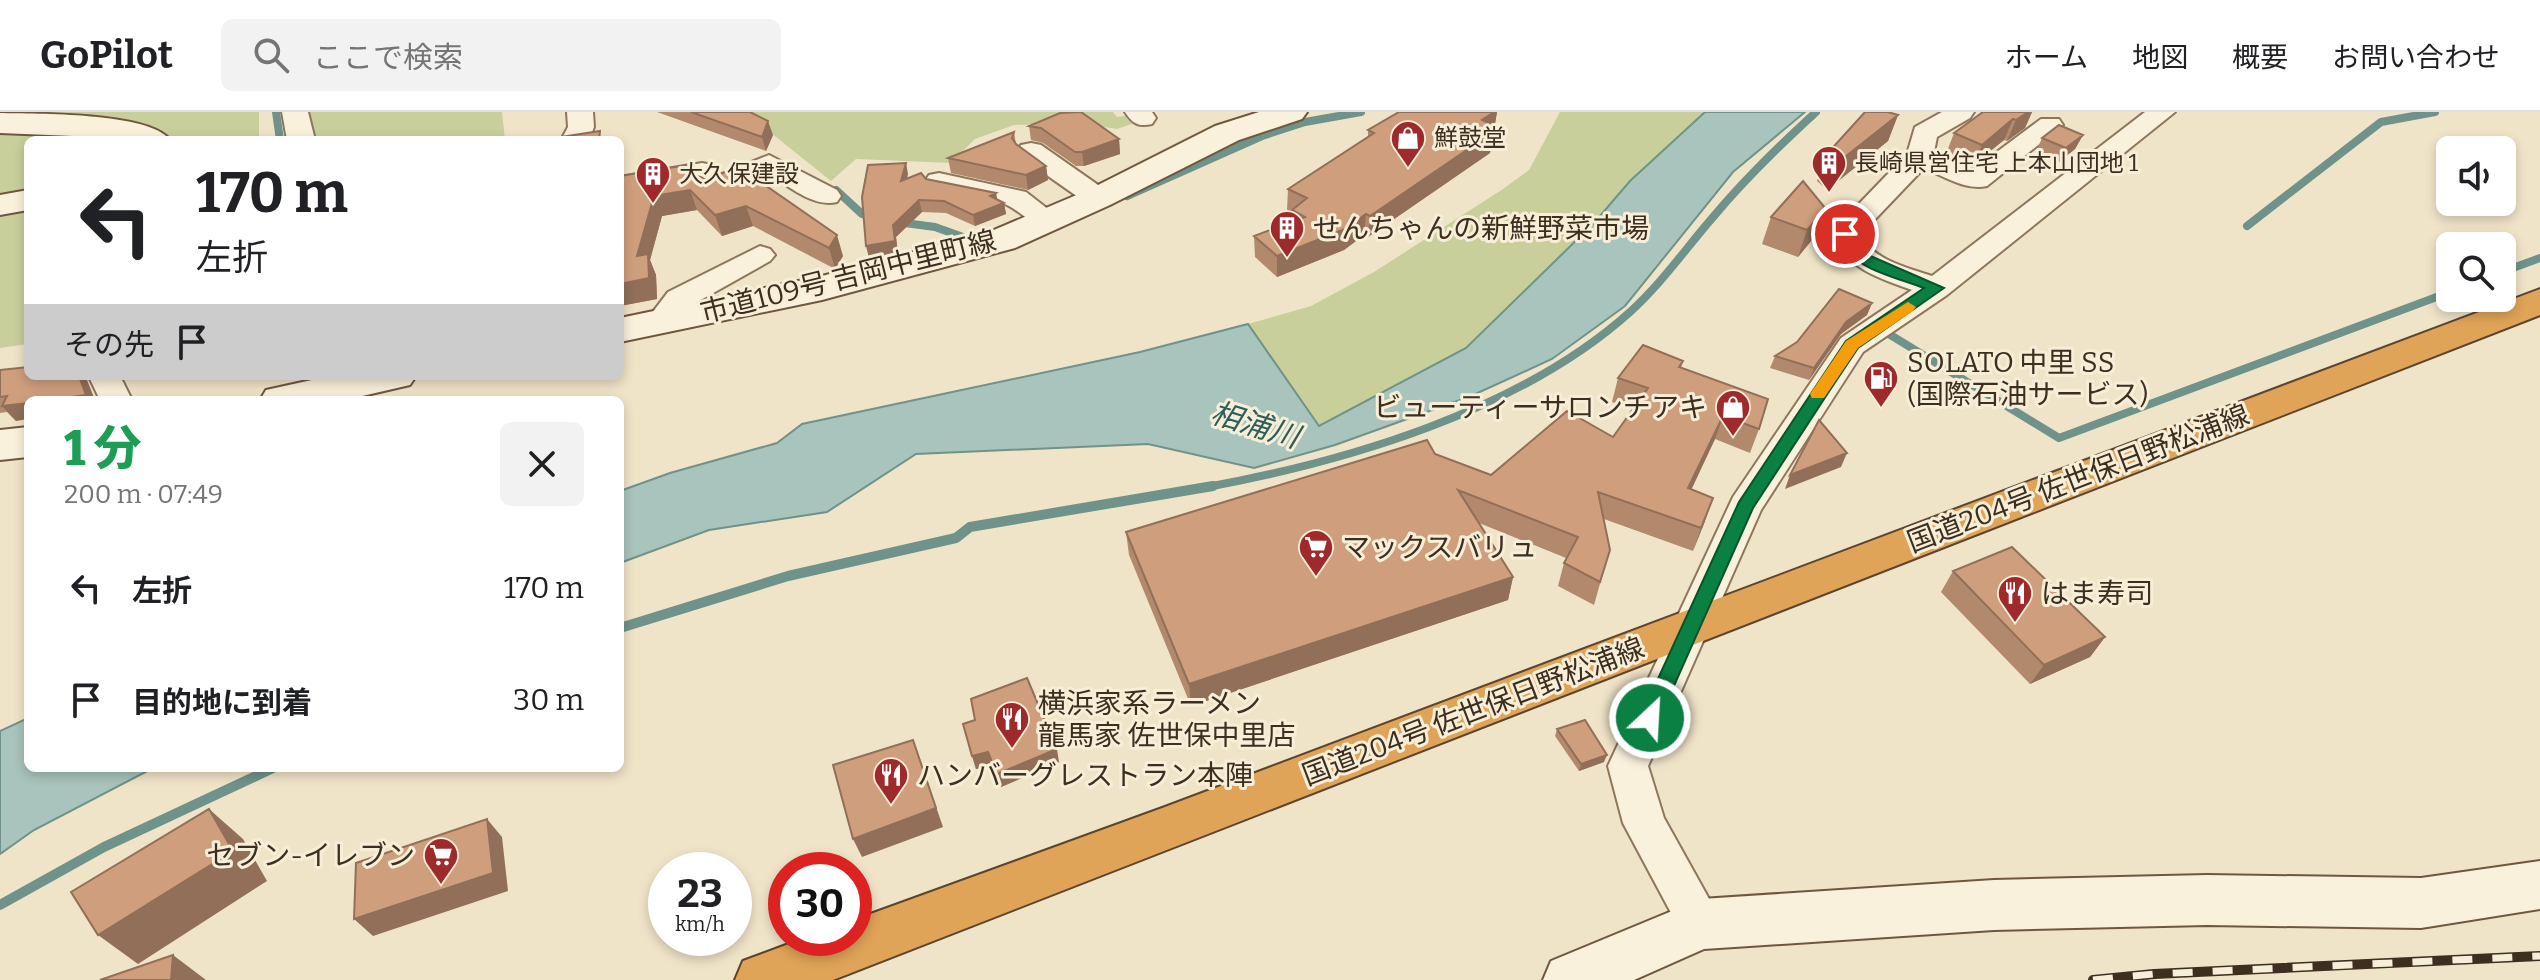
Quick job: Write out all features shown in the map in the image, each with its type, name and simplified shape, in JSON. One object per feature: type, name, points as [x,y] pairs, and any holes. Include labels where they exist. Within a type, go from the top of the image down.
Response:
[{"type":"highway","name":"国道204号 佐世保日野松浦線","points":[[763,980],[2540,301]]},
{"type":"street","points":[[295,112],[300,136]]},
{"type":"street","points":[[577,136],[581,127],[580,112]]},
{"type":"street","name":"市道109号 吉岡中里町線","points":[[624,329],[822,288],[1002,240],[1098,198],[1227,133],[1291,112]]},
{"type":"street","points":[[1936,288],[1861,258],[1849,247],[1845,234],[1920,156],[1924,133],[1961,112]]},
{"type":"street","points":[[2020,112],[2080,138]]},
{"type":"street","points":[[1920,156],[1977,180],[2080,138],[2162,112]]},
{"type":"street","points":[[0,123],[103,129],[145,136]]},
{"type":"street","points":[[1701,924],[1644,823],[1628,766],[1745,506],[1852,345],[1936,288],[2022,220],[2080,138]]},
{"type":"street","points":[[1031,151],[1098,198]]},
{"type":"street","points":[[624,184],[702,171],[714,188],[769,163],[827,196]]},
{"type":"street","points":[[1981,177],[2022,220]]},
{"type":"street","points":[[939,181],[1016,198],[1048,220]]},
{"type":"street","points":[[0,205],[24,201]]},
{"type":"street","points":[[662,321],[679,299],[760,255]]},
{"type":"street","points":[[294,396],[347,381]]},
{"type":"street","points":[[0,445],[24,442]]},
{"type":"street","points":[[1571,980],[1701,924],[1994,905],[2207,900],[2421,903],[2539,886]]},
{"type":"green space","points":[[30,112],[259,112],[259,136],[24,136],[24,345],[0,348],[0,127]]},
{"type":"green space","points":[[306,112],[502,112],[505,136],[309,136]]},
{"type":"green space","points":[[745,112],[1113,112],[1117,117],[1130,115],[1137,122],[1117,129],[1077,123],[1014,125],[975,139],[951,163],[856,159],[831,181]]},
{"type":"green space","points":[[1560,112],[1705,112],[1630,181],[1594,223],[1466,348],[1318,426],[1248,324],[1311,306],[1374,272],[1503,189],[1529,170]]},
{"type":"water","name":"相浦川","points":[[1705,112],[1805,112],[1733,172],[1625,306],[1552,359],[1471,396],[1335,445],[1254,468],[1148,444],[916,454],[827,512],[709,530],[624,562],[624,490],[670,473],[777,443],[802,424],[1140,352],[1248,324],[1319,426],[1466,348],[1594,223],[1630,181]]},
{"type":"water","points":[[24,720],[24,772],[145,772],[34,830],[0,854],[0,731]]},
{"type":"building","points":[[691,112],[750,112],[768,121],[762,137]]},
{"type":"building","points":[[1081,112],[1119,139],[1075,152],[1041,128],[1029,126],[1060,113]]},
{"type":"building","name":"鮮鼓堂","points":[[1399,112],[1494,112],[1482,120],[1494,126],[1489,130],[1493,132],[1370,216],[1366,214],[1345,229],[1277,256],[1254,236],[1305,217],[1292,210],[1307,198],[1288,189],[1374,133],[1368,130]]},
{"type":"building","points":[[1865,112],[1898,115],[1836,164],[1826,155]]},
{"type":"building","points":[[1983,112],[2028,112],[2013,119],[1982,145],[1954,133]]},
{"type":"building","points":[[2059,125],[2083,135],[2066,148],[2042,138]]},
{"type":"building","points":[[600,131],[599,136],[568,136]]},
{"type":"building","points":[[1014,132],[1012,138],[1016,144],[1046,166],[1026,175],[948,158]]},
{"type":"building","points":[[906,163],[901,181],[921,173],[926,179],[996,193],[990,196],[1004,203],[973,215],[944,201],[919,200],[893,225],[895,241],[866,246],[862,197],[868,165]]},
{"type":"building","points":[[687,165],[694,175],[707,179],[739,167],[837,235],[829,248],[746,206],[715,215],[690,190],[654,196],[637,256],[648,254],[649,278],[624,283],[624,175]]},
{"type":"building","points":[[1803,181],[1826,209],[1807,230],[1771,217]]},
{"type":"building","points":[[1839,289],[1872,303],[1846,322],[1814,368],[1775,356],[1797,342]]},
{"type":"building","points":[[1643,345],[1683,361],[1679,367],[1768,399],[1759,429],[1723,416],[1688,488],[1713,498],[1701,528],[1598,492],[1610,550],[1600,582],[1564,563],[1578,537],[1458,490],[1513,577],[1189,684],[1126,532],[1427,440],[1435,454],[1491,475],[1567,411],[1613,437],[1648,388],[1618,378]]},
{"type":"building","points":[[24,367],[24,380],[80,380],[86,395],[24,396],[24,403],[2,406],[7,396],[0,397],[0,370]]},
{"type":"building","points":[[1819,420],[1847,453],[1790,475]]},
{"type":"building","points":[[2012,547],[2105,637],[2044,665],[1953,571]]},
{"type":"building","name":"横浜家系ラーメン 龍馬家 佐世保中里店","points":[[1027,678],[1057,749],[997,774],[988,752],[972,756],[963,724],[975,720],[971,699]]},
{"type":"building","points":[[1585,720],[1607,755],[1581,764],[1557,729]]},
{"type":"building","name":"ハンバーグレストラン本陣","points":[[913,740],[936,808],[853,839],[833,765]]},
{"type":"building","points":[[209,809],[233,851],[98,935],[71,892]]},
{"type":"building","points":[[487,819],[493,873],[354,919],[356,863]]},
{"type":"building","points":[[173,955],[171,980],[100,980]]},
{"type":"waterway","points":[[276,112],[279,136]]},
{"type":"waterway","points":[[1127,196],[1262,136],[1305,122],[1361,112]]},
{"type":"waterway","name":"相浦川","points":[[1207,487],[1371,447],[1484,404],[1537,378],[1586,347],[1642,301],[1738,189],[1816,112]]},
{"type":"waterway","points":[[2247,226],[2381,122],[2435,112]]},
{"type":"waterway","points":[[836,190],[862,214],[875,218]]},
{"type":"waterway","points":[[897,222],[935,227],[963,237]]},
{"type":"waterway","points":[[2516,267],[2540,258]]},
{"type":"waterway","points":[[1879,328],[2059,438],[2436,297]]},
{"type":"waterway","points":[[1207,487],[1213,486]]},
{"type":"waterway","points":[[624,627],[788,576],[956,538],[970,527],[1207,487]]},
{"type":"waterway","points":[[1202,488],[1207,487]]},
{"type":"waterway","points":[[0,905],[104,847],[264,772]]},
{"type":"railway","points":[[2093,980],[2154,974],[2540,956]]},
{"type":"slow traffic","points":[[1818,394],[1852,345],[1908,307]]},
{"type":"place","name":"鮮鼓堂","points":[[1408,169]]},
{"type":"place","name":"長崎県営住宅 上本山団地 1","points":[[1829,194]]},
{"type":"place","name":"大久保建設","points":[[653,205]]},
{"type":"place","name":"せんちゃんの新鮮野菜市場","points":[[1287,259]]},
{"type":"place","name":"SOLATO 中里 SS (国際石油サービス)","points":[[1881,409]]},
{"type":"place","name":"ビューティーサロンチアキ","points":[[1733,438]]},
{"type":"place","name":"マックスバリュ","points":[[1316,578]]},
{"type":"place","name":"はま寿司","points":[[2015,624]]},
{"type":"place","name":"横浜家系ラーメン 龍馬家 佐世保中里店","points":[[1012,750]]},
{"type":"place","name":"ハンバーグレストラン本陣","points":[[891,806]]},
{"type":"place","name":"セブン-イレブン","points":[[441,886]]},
{"type":"route","points":[[1650,718],[1745,506],[1822,389],[1852,345],[1936,288],[1861,258],[1849,247],[1845,234]]}]
